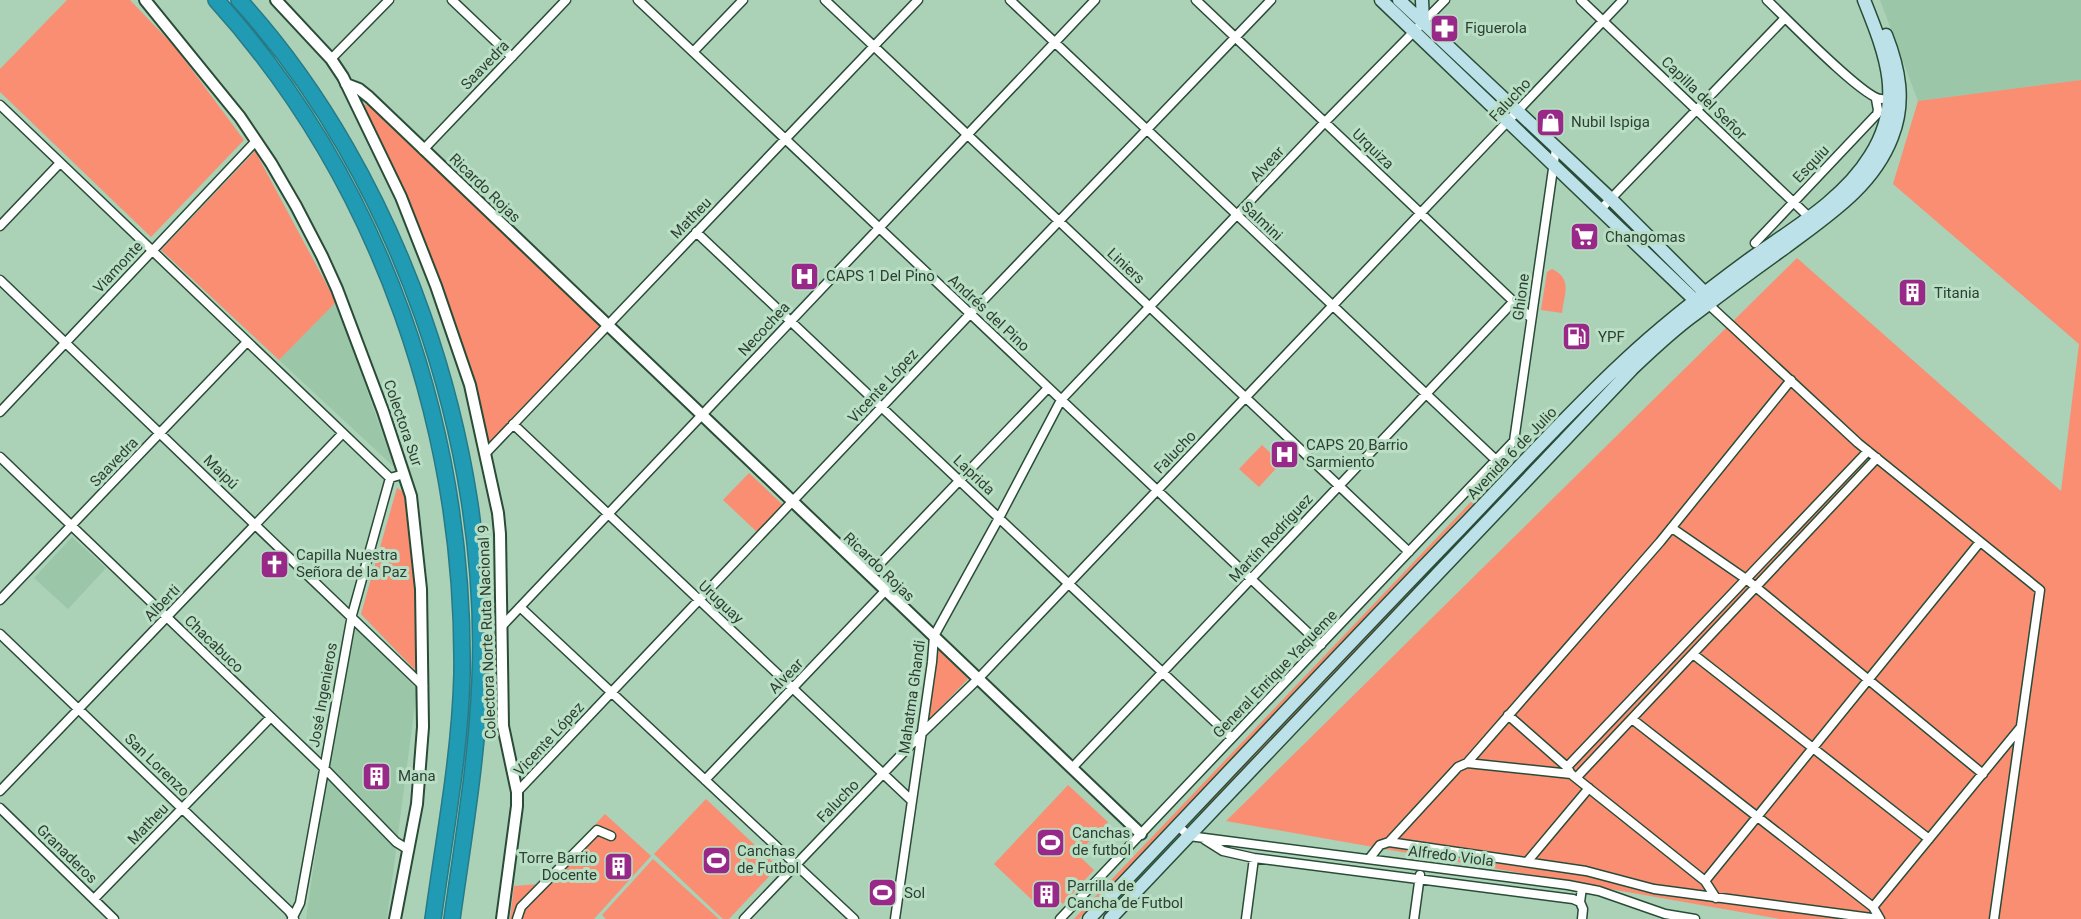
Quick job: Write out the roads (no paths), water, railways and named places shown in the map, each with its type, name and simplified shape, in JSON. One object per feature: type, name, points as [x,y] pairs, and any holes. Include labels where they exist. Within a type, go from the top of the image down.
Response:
[{"type":"highway","points":[[216,0],[253,42],[286,88],[318,136],[360,213],[391,284],[422,373],[435,424],[453,520],[460,597],[462,673],[456,752],[433,919]]},
{"type":"highway","points":[[239,0],[292,64],[327,113],[365,182],[421,310],[440,368],[455,427],[472,519],[479,580],[480,678],[477,738],[452,919]]},
{"type":"main road","points":[[1380,0],[1419,27],[1518,112],[1611,200],[1705,301]]},
{"type":"main road","points":[[1399,0],[1419,27],[1509,122],[1601,209],[1705,301]]},
{"type":"main road","points":[[1419,27],[1422,0]]},
{"type":"main road","name":"Avenida 6 de Julio","points":[[1100,917],[1195,837],[1342,672],[1632,369],[1705,301],[1844,187],[1860,170],[1870,157],[1886,124],[1890,100],[1890,78],[1887,64],[1880,39],[1864,0]]},
{"type":"main road","name":"Avenida 6 de Julio","points":[[1100,917],[1177,825],[1610,374],[1643,343],[1844,203],[1859,188],[1884,154],[1892,136],[1897,119],[1900,86],[1893,53],[1872,0]]},
{"type":"street","name":"Colectora Sur","points":[[145,0],[212,81],[256,141],[276,171],[322,256],[360,348],[411,496],[420,572],[423,686],[421,772],[395,919]]},
{"type":"street","name":"Colectora Norte Ruta Nacional 9","points":[[276,0],[331,59],[346,84],[401,197],[436,286],[470,385],[500,534],[503,726],[517,792],[516,825],[502,919]]},
{"type":"street","points":[[331,59],[389,0]]},
{"type":"street","points":[[452,0],[512,57]]},
{"type":"street","name":"Saavedra","points":[[423,150],[566,0]]},
{"type":"street","name":"Andrés del Pino","points":[[638,0],[1321,645]]},
{"type":"street","points":[[693,52],[743,0]]},
{"type":"street","name":"Liniers","points":[[825,0],[1408,552]]},
{"type":"street","name":"Matheu","points":[[485,454],[604,324],[696,232],[918,0]]},
{"type":"street","name":"Salmini","points":[[1010,0],[1497,461]]},
{"type":"street","name":"Necochea","points":[[503,625],[1095,0]]},
{"type":"street","name":"Urquiza","points":[[1196,0],[1532,318]]},
{"type":"street","name":"Vicente López","points":[[517,792],[1271,0]]},
{"type":"street","name":"Alvear","points":[[1061,400],[1325,122],[1445,0]]},
{"type":"street","name":"Capilla del Señor","points":[[1581,0],[1809,216]]},
{"type":"street","name":"Falucho","points":[[744,919],[922,733],[978,679],[1623,0]]},
{"type":"street","points":[[1767,0],[1840,70],[1876,99],[1890,100]]},
{"type":"street","points":[[1601,209],[1785,18]]},
{"type":"street","name":"Ricardo Rojas","points":[[346,84],[359,89],[369,97],[604,324],[1141,834]]},
{"type":"street","name":"Esquiu","points":[[1755,243],[1877,114],[1876,99]]},
{"type":"street","points":[[0,105],[390,478],[404,474]]},
{"type":"street","name":"Viamonte","points":[[0,412],[256,141]]},
{"type":"street","name":"Ghione","points":[[1509,447],[1516,435],[1556,148]]},
{"type":"street","points":[[0,226],[60,163]]},
{"type":"street","name":"Laprida","points":[[696,232],[1232,738]]},
{"type":"street","name":"Maipú","points":[[0,280],[352,615],[423,686]]},
{"type":"street","name":"Martín Rodríguez","points":[[1072,768],[1514,301]]},
{"type":"street","points":[[1705,301],[1868,451],[2040,590],[1994,919]]},
{"type":"street","name":"Saavedra","points":[[0,600],[247,342]]},
{"type":"street","points":[[1389,842],[1458,767],[1467,763],[1672,528],[1791,380]]},
{"type":"street","points":[[869,574],[1048,388]]},
{"type":"street","name":"Mahatma Ghandi","points":[[895,919],[934,638],[1061,400]]},
{"type":"street","name":"Uruguay","points":[[513,424],[911,800]]},
{"type":"street","name":"Alberti","points":[[0,791],[343,433]]},
{"type":"street","name":"General Enrique Yaqueme","points":[[1060,919],[1509,447]]},
{"type":"street","points":[[1571,773],[1746,579],[1868,451]]},
{"type":"street","name":"Chacabuco","points":[[0,457],[324,768],[396,842],[409,850]]},
{"type":"street","points":[[1467,763],[1571,773],[1632,719],[1877,458]]},
{"type":"street","name":"José Ingenieros","points":[[293,919],[300,903],[352,615],[390,478]]},
{"type":"street","name":"Ricardo Rojas","points":[[791,502],[885,591]]},
{"type":"street","points":[[1672,528],[1746,579],[1983,774]]},
{"type":"street","points":[[1705,881],[1980,542]]},
{"type":"street","name":"Alvear","points":[[705,780],[885,591]]},
{"type":"street","points":[[520,607],[854,919]]},
{"type":"street","name":"San Lorenzo","points":[[0,634],[182,808],[293,919]]},
{"type":"street","points":[[1693,654],[1929,839]]},
{"type":"street","name":"Ricardo Rojas","points":[[978,679],[1141,834]]},
{"type":"street","points":[[1508,715],[1571,773],[1705,881],[1716,898]]},
{"type":"street","name":"Matheu","points":[[94,899],[271,717]]},
{"type":"street","points":[[1632,719],[1873,907],[1880,919]]},
{"type":"street","points":[[1873,907],[2020,727]]},
{"type":"street","points":[[1527,862],[1589,788]]},
{"type":"street","name":"Granaderos","points":[[0,808],[114,919]]},
{"type":"street","name":"Alfredo Viola","points":[[1177,825],[1223,851],[1254,858],[1573,899],[1580,902]]},
{"type":"street","points":[[517,919],[521,907],[597,830],[611,836]]},
{"type":"street","name":"Alfredo Viola","points":[[1195,837],[1582,888],[1599,891],[1654,911],[1695,919]]},
{"type":"street","points":[[1370,859],[1380,845],[1389,842],[1586,871],[1654,889],[1880,919]]},
{"type":"street","points":[[1246,919],[1254,858]]},
{"type":"street","points":[[1414,919],[1421,866]]},
{"type":"street","points":[[1582,888],[1580,902],[1583,909],[1582,919]]},
{"type":"place","name":"Figuerola","points":[[1444,28]]},
{"type":"place","name":"Nubil Ispiga","points":[[1550,122]]},
{"type":"place","name":"Changomas","points":[[1584,237]]},
{"type":"place","name":"CAPS 1 Del Pino","points":[[805,276]]},
{"type":"place","name":"Titania","points":[[1913,293]]},
{"type":"place","name":"YPF","points":[[1577,337]]},
{"type":"place","name":"CAPS 20 Barrio Sarmiento","points":[[1285,454]]},
{"type":"place","name":"Capilla Nuestra Señora de la Paz","points":[[275,564]]},
{"type":"place","name":"Mana","points":[[377,776]]},
{"type":"place","name":"Canchas de futbol","points":[[1051,842]]},
{"type":"place","name":"Canchas de Futbol","points":[[716,860]]},
{"type":"place","name":"Torre Barrio Docente","points":[[618,867]]},
{"type":"place","name":"Sol","points":[[883,893]]},
{"type":"place","name":"Parrilla de Cancha de Futbol","points":[[1046,895]]}]
